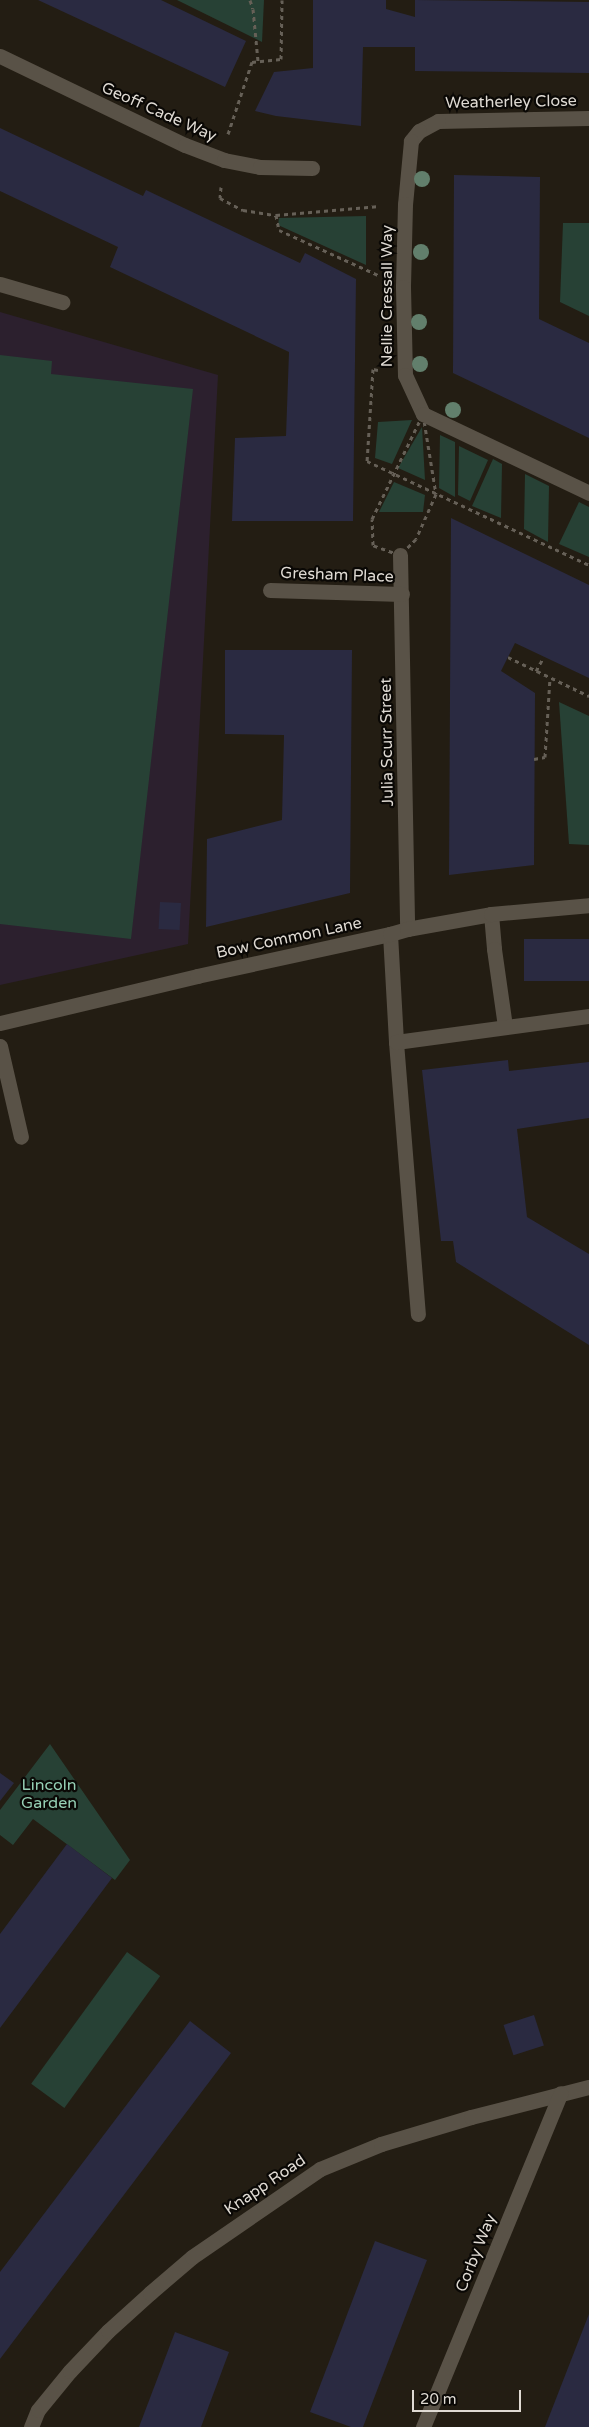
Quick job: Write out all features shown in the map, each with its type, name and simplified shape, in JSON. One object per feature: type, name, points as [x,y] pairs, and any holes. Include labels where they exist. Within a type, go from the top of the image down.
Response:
[{"type":"street","name":"Geoff Cade Way","points":[[0,56],[185,145],[224,160],[260,167],[312,168]]},
{"type":"street","name":"Weatherley Close","points":[[411,141],[420,130],[438,121],[589,118]]},
{"type":"street","name":"Nellie Cressall Way","points":[[411,141],[405,204],[403,287],[405,375],[422,414]]},
{"type":"street","points":[[0,284],[62,302]]},
{"type":"street","points":[[422,414],[589,493]]},
{"type":"street","name":"Julia Scurr Street","points":[[400,555],[407,929]]},
{"type":"street","name":"Gresham Place","points":[[270,590],[402,594]]},
{"type":"street","name":"Bow Common Lane","points":[[0,1024],[197,976],[407,929],[491,914],[589,905]]},
{"type":"street","points":[[491,914],[505,1026]]},
{"type":"street","points":[[390,934],[396,1042],[418,1314]]},
{"type":"street","points":[[396,1042],[589,1016]]},
{"type":"street","points":[[0,1046],[21,1137]]},
{"type":"street","name":"Knapp Road","points":[[31,2427],[38,2410],[70,2371],[108,2331],[150,2293],[192,2257],[320,2169],[381,2144],[471,2116],[561,2093],[589,2088]]},
{"type":"street","name":"Corby Way","points":[[423,2427],[561,2093]]},
{"type":"path","points":[[250,0],[253,9],[258,61]]},
{"type":"path","points":[[282,0],[281,59],[252,62],[230,126],[220,198],[243,210],[276,215],[405,204]]},
{"type":"path","points":[[276,215],[279,230],[403,287]]},
{"type":"path","points":[[405,375],[374,369],[367,461],[589,565]]},
{"type":"path","points":[[422,414],[436,494],[416,539],[400,555],[373,545],[372,519],[422,414]]},
{"type":"path","points":[[508,658],[589,696]]},
{"type":"path","points":[[536,671],[542,660]]},
{"type":"path","points":[[534,759],[545,758],[550,678]]},
{"type":"shaded area","points":[[0,312],[218,375],[188,944],[0,985]]},
{"type":"green space","points":[[177,0],[264,0],[262,42]]},
{"type":"green space","points":[[366,216],[366,265],[278,225],[279,218]]},
{"type":"green space","points":[[563,223],[589,223],[589,316],[560,302]]},
{"type":"green space","points":[[0,355],[52,361],[51,374],[193,389],[131,939],[0,924]]},
{"type":"green space","points":[[412,420],[392,464],[375,458],[378,422]]},
{"type":"green space","points":[[422,427],[425,480],[398,468]]},
{"type":"green space","points":[[440,435],[455,442],[455,497],[439,488]]},
{"type":"green space","points":[[459,446],[488,460],[470,501],[458,495]]},
{"type":"green space","points":[[493,459],[502,464],[501,518],[472,506]]},
{"type":"green space","points":[[525,474],[549,486],[548,542],[524,529]]},
{"type":"green space","points":[[394,482],[425,495],[423,512],[379,512]]},
{"type":"green space","points":[[579,502],[589,507],[589,557],[559,544]]},
{"type":"green space","points":[[559,702],[589,716],[589,845],[569,844]]},
{"type":"green space","name":"Lincoln Garden","points":[[50,1744],[130,1860],[115,1880],[33,1819],[13,1845],[0,1835],[0,1810]]},
{"type":"green space","points":[[127,1952],[160,1976],[64,2108],[31,2084]]},
{"type":"building","points":[[38,0],[161,0],[246,41],[225,87]]},
{"type":"building","points":[[313,0],[386,0],[386,9],[415,17],[415,0],[589,2],[589,73],[415,71],[415,47],[363,47],[361,126],[276,116],[255,111],[274,72],[313,68]]},
{"type":"building","points":[[0,128],[143,196],[146,190],[300,263],[305,253],[356,279],[353,521],[232,521],[235,438],[286,436],[289,352],[110,267],[118,247],[0,191]]},
{"type":"building","points":[[454,175],[540,177],[539,319],[589,343],[589,438],[453,373]]},
{"type":"building","points":[[451,518],[589,585],[589,678],[515,643],[501,671],[535,693],[534,865],[449,875]]},
{"type":"building","points":[[225,650],[352,650],[350,893],[206,927],[207,839],[282,820],[284,735],[225,734]]},
{"type":"building","points":[[160,902],[181,903],[180,930],[159,929]]},
{"type":"building","points":[[524,939],[589,939],[589,981],[524,981]]},
{"type":"building","points":[[508,1060],[509,1071],[589,1062],[589,1118],[517,1129],[527,1217],[589,1254],[589,1345],[456,1262],[453,1241],[441,1241],[422,1070]]},
{"type":"building","points":[[0,1773],[14,1783],[0,1801]]},
{"type":"building","points":[[67,1844],[112,1878],[0,2028],[0,1934]]},
{"type":"building","points":[[534,2015],[544,2045],[513,2055],[504,2025]]},
{"type":"building","points":[[190,2021],[231,2053],[0,2359],[0,2272]]},
{"type":"building","points":[[375,2241],[427,2260],[363,2427],[351,2427],[310,2412]]},
{"type":"building","points":[[589,2314],[589,2427],[545,2427]]},
{"type":"building","points":[[175,2332],[229,2352],[201,2427],[139,2427]]}]
